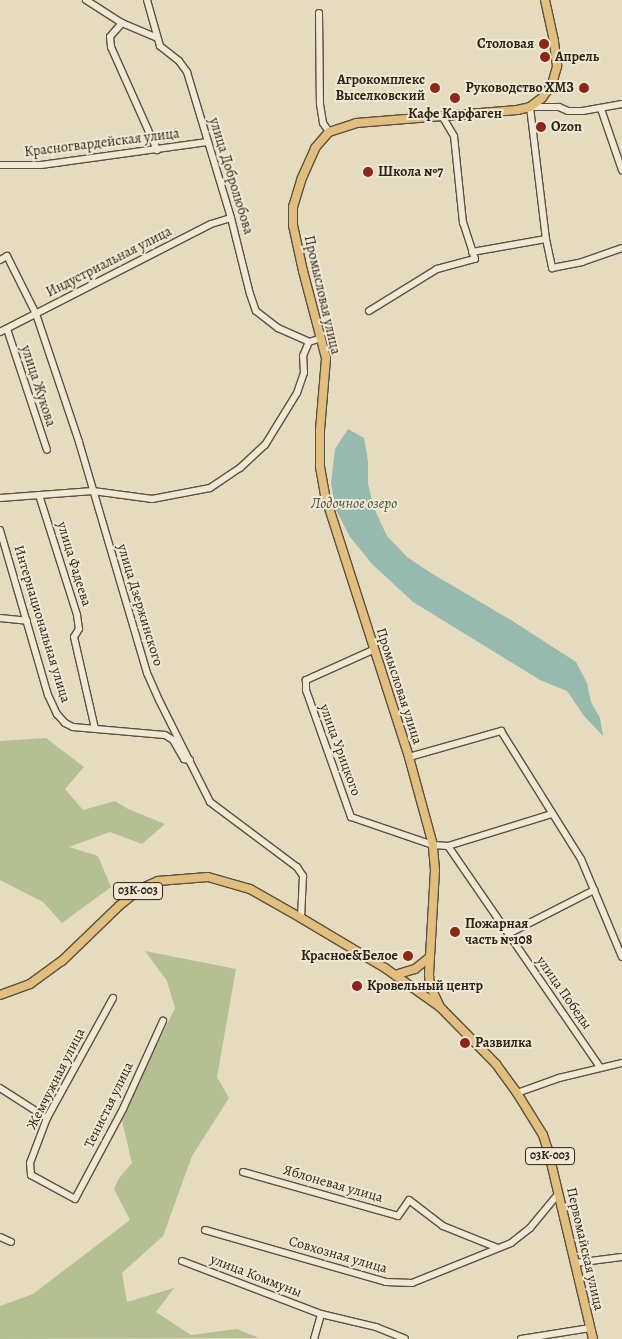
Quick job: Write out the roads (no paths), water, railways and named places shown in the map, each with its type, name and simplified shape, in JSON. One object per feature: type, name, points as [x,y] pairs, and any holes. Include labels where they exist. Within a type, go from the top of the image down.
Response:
[{"type":"main road","points":[[329,132],[356,123],[517,110],[530,107],[542,98],[552,84],[557,66],[554,41],[545,0]]},
{"type":"main road","name":"Промысловая улица","points":[[329,132],[315,148],[301,180],[293,207],[293,225],[302,271],[326,358],[320,448],[325,495],[409,757],[433,845],[434,870],[430,986],[440,1007]]},
{"type":"main road","name":"03К-003","points":[[0,996],[30,984],[62,961],[119,906],[140,889],[158,880],[208,877],[250,889],[302,918]]},
{"type":"main road","name":"Первомайская улица","points":[[302,918],[395,975],[440,1007],[496,1064],[517,1093],[543,1135],[559,1193],[593,1339]]},
{"type":"main road","points":[[395,975],[415,969],[430,957]]},
{"type":"street","points":[[86,0],[122,23],[157,38]]},
{"type":"street","name":"улица Добролюбова","points":[[147,0],[160,46],[179,61],[187,72],[231,218],[256,311],[278,328],[309,342]]},
{"type":"street","points":[[318,13],[320,104],[323,123],[329,132]]},
{"type":"street","points":[[122,23],[110,37],[111,47],[157,150]]},
{"type":"street","points":[[622,104],[583,111],[568,111],[559,107],[530,107],[546,239],[552,268],[582,262],[622,248]]},
{"type":"street","points":[[601,108],[622,170]]},
{"type":"street","points":[[369,311],[437,269],[475,259],[463,224],[454,136],[442,116]]},
{"type":"street","name":"Красногвардейская улица","points":[[0,165],[41,165],[207,142]]},
{"type":"street","name":"Индустриальная улица","points":[[0,332],[212,224],[231,218]]},
{"type":"street","points":[[472,252],[546,239]]},
{"type":"street","name":"улица Дзержинского","points":[[0,260],[7,256],[36,314],[79,442],[147,673],[159,700],[210,802],[297,867],[303,876],[302,918]]},
{"type":"street","name":"улица Жукова","points":[[7,329],[47,450]]},
{"type":"street","points":[[0,498],[93,491],[152,498],[210,488],[240,468],[265,445],[297,394],[304,373],[303,356],[309,342],[321,338]]},
{"type":"street","name":"улица Фадеева","points":[[39,495],[77,615],[79,629],[74,637],[95,729]]},
{"type":"street","name":"Интернациональная улица","points":[[0,530],[48,694],[57,714],[65,724],[73,727],[95,729]]},
{"type":"street","points":[[0,618],[27,621]]},
{"type":"street","name":"улица Урицкого","points":[[374,649],[306,680],[306,690],[351,817],[433,845]]},
{"type":"street","points":[[95,729],[165,735],[173,740],[184,759],[190,760]]},
{"type":"street","points":[[409,757],[502,731],[552,814],[582,859],[622,957]]},
{"type":"street","points":[[433,845],[448,846],[552,814]]},
{"type":"street","name":"улица Победы","points":[[448,846],[600,1067]]},
{"type":"street","points":[[508,934],[594,890]]},
{"type":"street","name":"Жемчужная улица","points":[[31,1175],[30,1163],[48,1118],[113,998]]},
{"type":"street","name":"Тенистая улица","points":[[31,1175],[76,1199],[123,1109],[163,1021]]},
{"type":"street","points":[[517,1093],[622,1062]]},
{"type":"street","points":[[0,1088],[48,1118]]},
{"type":"street","name":"Яблоневая улица","points":[[243,1172],[398,1216],[409,1200],[443,1226],[498,1248]]},
{"type":"street","name":"Совхозная улица","points":[[205,1230],[397,1284],[412,1283],[511,1243],[530,1228],[559,1193]]},
{"type":"street","points":[[0,1237],[11,1242]]},
{"type":"street","points":[[575,1263],[622,1257]]},
{"type":"street","name":"улица Коммуны","points":[[182,1261],[321,1314],[376,1327],[405,1339]]},
{"type":"street","points":[[314,1339],[321,1314]]},
{"type":"street","points":[[521,1339],[590,1328]]},
{"type":"water","name":"Лодочное озеро","points":[[348,429],[364,438],[368,461],[368,484],[374,508],[387,536],[407,557],[431,573],[511,620],[576,662],[587,683],[591,702],[600,718],[603,736],[584,716],[567,691],[540,680],[413,602],[372,564],[350,537],[336,510],[331,483],[335,449]]},
{"type":"place","name":"Столовая","points":[[544,44]]},
{"type":"place","name":"Апрель","points":[[545,57]]},
{"type":"place","name":"Агрокомплекс Выселковский","points":[[435,88]]},
{"type":"place","name":"Руководство ХМЗ","points":[[584,88]]},
{"type":"place","name":"Кафе Карфаген","points":[[455,98]]},
{"type":"place","name":"Ozon","points":[[541,127]]},
{"type":"place","name":"Школа №7","points":[[368,172]]},
{"type":"place","name":"Пожарная часть №108","points":[[455,932]]},
{"type":"place","name":"Красное&Белое","points":[[408,956]]},
{"type":"place","name":"Кровельный центр","points":[[357,986]]},
{"type":"place","name":"Развилка","points":[[465,1043]]}]
